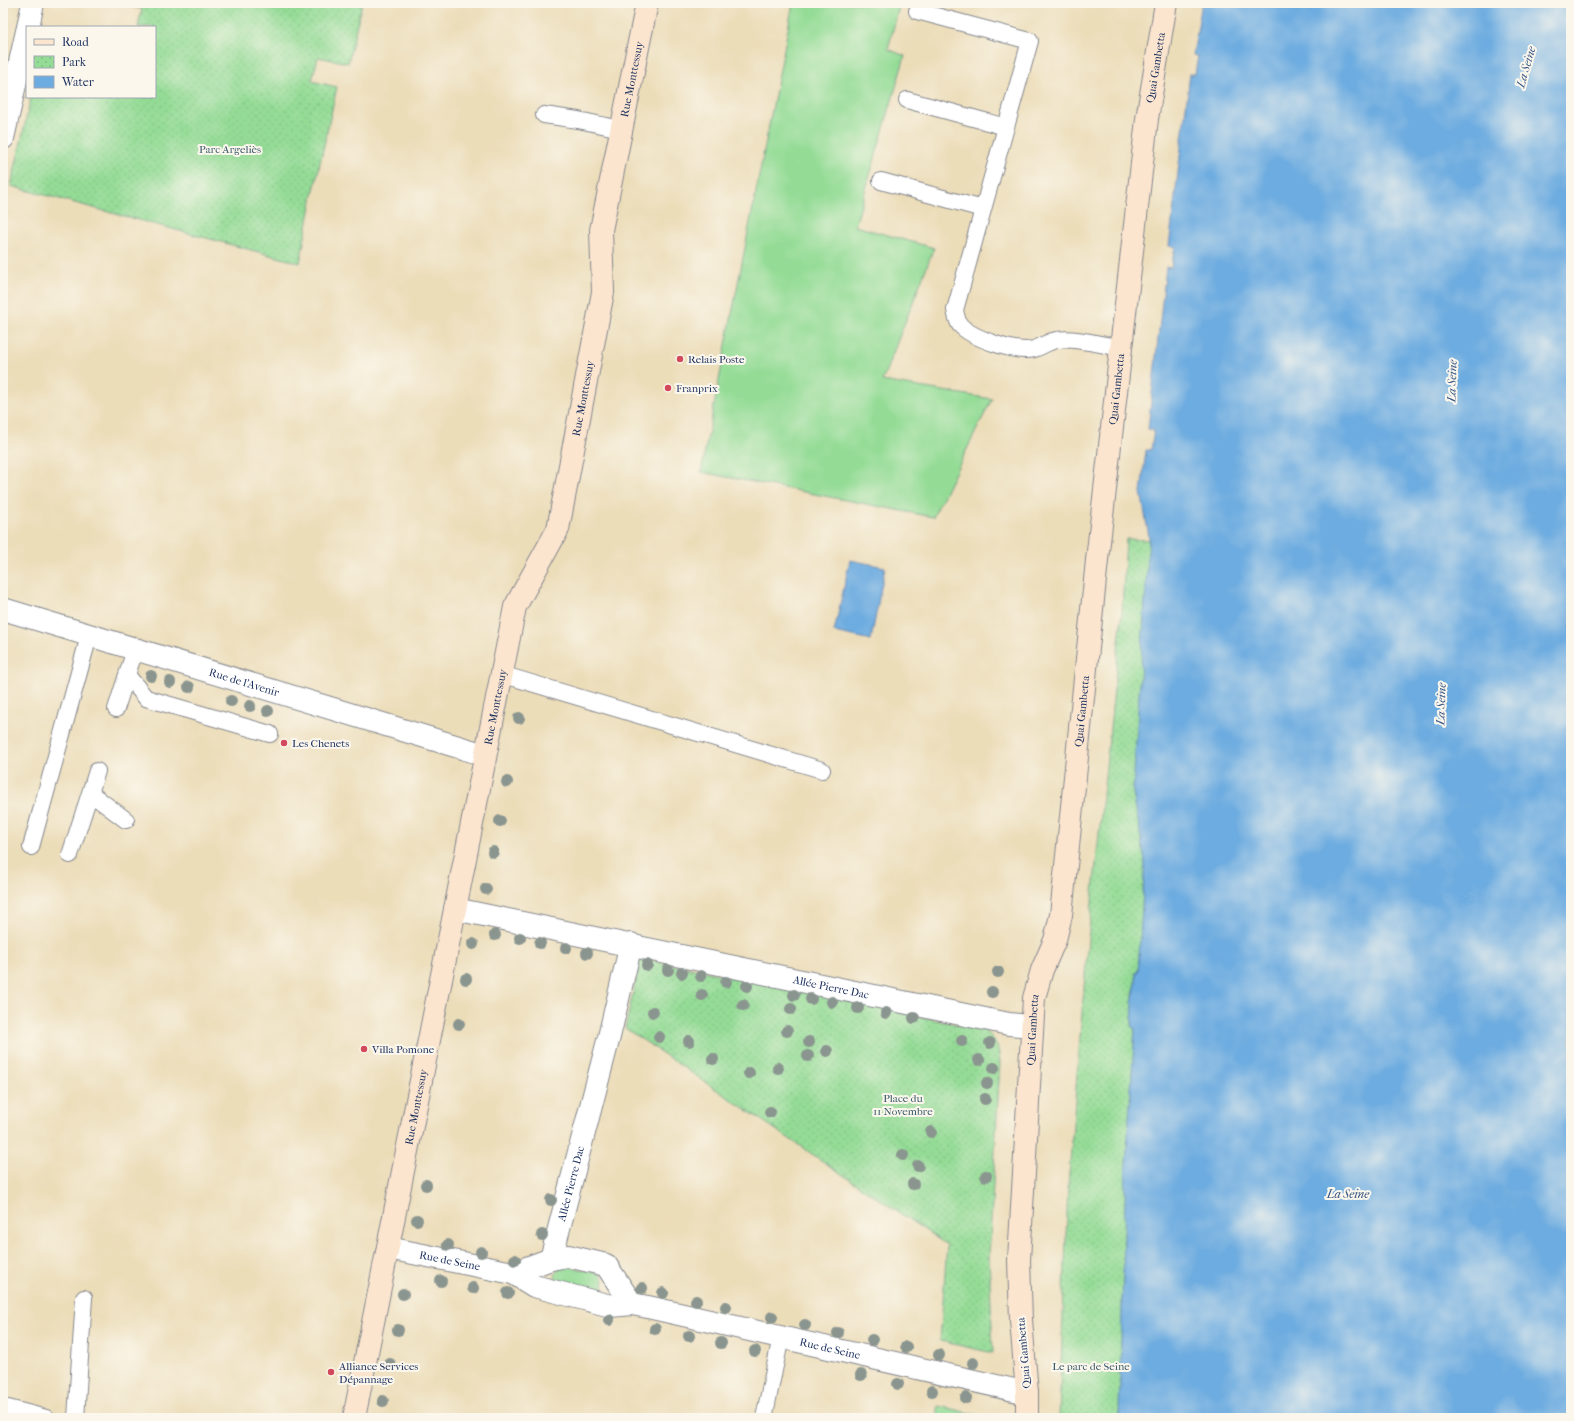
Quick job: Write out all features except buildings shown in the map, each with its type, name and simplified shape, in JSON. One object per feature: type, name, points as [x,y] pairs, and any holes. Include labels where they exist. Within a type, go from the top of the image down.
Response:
[{"type":"main road","name":"Rue Monttessuy","points":[[354,1418],[515,606],[558,529],[603,292],[601,230],[647,3]]},
{"type":"main road","name":"Quai Gambetta","points":[[1027,1418],[1027,1393],[1021,1320],[1019,1260],[1034,998],[1042,970],[1055,940],[1061,915],[1090,621],[1147,119],[1166,3]]},
{"type":"street","points":[[28,26],[33,3]]},
{"type":"street","points":[[3,138],[26,35]]},
{"type":"street","name":"Rue de l'Avenir","points":[[3,609],[134,650],[485,755]]},
{"type":"street","name":"Allée Pierre Dac","points":[[455,909],[630,944],[1009,1024],[1032,1026]]},
{"type":"street","name":"Allée Pierre Dac","points":[[552,1259],[609,1037],[630,944]]},
{"type":"street","name":"Rue de Seine","points":[[388,1248],[513,1273],[534,1286],[611,1306],[632,1304],[1027,1393]]},
{"type":"street","points":[[513,1273],[552,1259],[568,1256],[606,1265],[632,1304]]},
{"type":"lane","points":[[916,11],[1030,41],[955,310],[959,324],[970,334],[986,341],[1018,348],[1035,349],[1047,342],[1068,340],[1121,348]]},
{"type":"lane","points":[[908,100],[1006,127]]},
{"type":"lane","points":[[544,115],[621,129]]},
{"type":"lane","points":[[881,181],[983,209]]},
{"type":"lane","points":[[31,847],[89,636]]},
{"type":"lane","points":[[116,709],[134,650]]},
{"type":"lane","points":[[501,674],[822,770]]},
{"type":"lane","points":[[127,675],[146,698],[270,734]]},
{"type":"lane","points":[[70,855],[97,771]]},
{"type":"lane","points":[[90,793],[126,820]]},
{"type":"lane","points":[[76,1418],[84,1298]]},
{"type":"lane","points":[[764,1418],[781,1337]]},
{"type":"lane","points":[[8,1408],[46,1418]]},
{"type":"green space","name":"Parc Argeliès","points":[[115,3],[362,3],[348,63],[318,57],[312,81],[337,87],[314,190],[300,263],[11,186],[31,98],[156,98],[156,26],[138,26],[142,9]]},
{"type":"green space","points":[[793,3],[900,3],[888,49],[905,56],[855,226],[934,248],[882,381],[992,399],[933,517],[701,472]]},
{"type":"green space","name":"Le parc de Seine","points":[[1126,539],[1149,540],[1133,792],[1145,861],[1138,972],[1136,972],[1136,983],[1133,994],[1132,1027],[1135,1029],[1126,1165],[1119,1418],[1059,1418],[1068,1187],[1087,950],[1122,612]]},
{"type":"green space","name":"Place du 11 Novembre","points":[[641,958],[984,1030],[992,1037],[997,1048],[1000,1062],[989,1256],[993,1353],[940,1341],[947,1245],[625,1028]]},
{"type":"green space","points":[[560,1265],[599,1273],[604,1280],[603,1289],[599,1293],[557,1281],[555,1276]]},
{"type":"green space","points":[[938,1406],[992,1418],[938,1418]]},
{"type":"water","name":"La Seine","points":[[1202,3],[1571,3],[1571,1418],[1119,1418],[1126,1165],[1135,1029],[1132,1027],[1132,1003],[1136,983],[1136,972],[1138,972],[1145,861],[1133,792],[1149,537],[1141,492],[1146,450],[1151,450],[1154,430],[1148,429],[1166,267],[1171,268],[1175,247],[1169,246],[1190,74],[1195,74],[1198,56],[1193,55]]},
{"type":"water","points":[[850,560],[885,567],[871,640],[834,632]]},
{"type":"place","name":"Relais Poste","points":[[680,359]]},
{"type":"place","name":"Franprix","points":[[668,388]]},
{"type":"place","name":"Les Chenets","points":[[284,743]]},
{"type":"place","name":"Villa Pomone","points":[[364,1049]]},
{"type":"place","name":"Alliance Services Dépannage","points":[[331,1372]]}]
